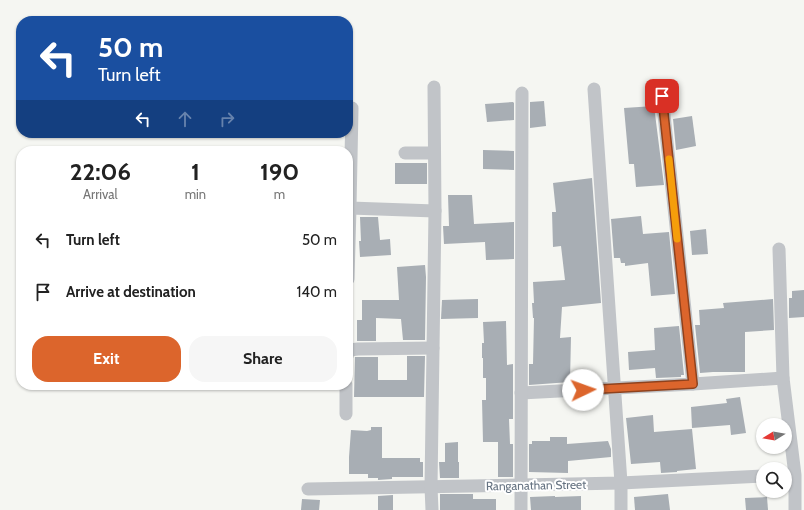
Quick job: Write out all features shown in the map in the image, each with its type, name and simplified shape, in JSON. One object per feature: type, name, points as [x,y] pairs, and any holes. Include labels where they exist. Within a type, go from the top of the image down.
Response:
[{"type":"street","points":[[432,510],[431,487],[435,210],[434,86]]},
{"type":"street","points":[[594,89],[621,483],[621,510]]},
{"type":"street","points":[[521,510],[522,93]]},
{"type":"street","points":[[662,96],[693,384]]},
{"type":"street","points":[[405,153],[434,153]]},
{"type":"street","points":[[353,208],[435,210]]},
{"type":"street","points":[[779,249],[783,378],[795,475],[795,510]]},
{"type":"street","points":[[353,350],[433,348]]},
{"type":"street","points":[[521,393],[783,378]]},
{"type":"street","points":[[346,390],[346,414]]},
{"type":"street","name":"Ranganathan Street","points":[[308,489],[521,486],[756,476]]},
{"type":"building","points":[[544,101],[546,126],[530,128],[530,102]]},
{"type":"building","points":[[513,102],[514,120],[487,122],[485,104]]},
{"type":"building","points":[[654,106],[664,185],[636,187],[634,164],[629,164],[624,108]]},
{"type":"building","points":[[692,116],[696,146],[676,150],[673,119]]},
{"type":"building","points":[[483,150],[514,151],[514,170],[483,169]]},
{"type":"building","points":[[395,163],[427,163],[427,184],[395,184]]},
{"type":"building","points":[[592,178],[601,303],[562,307],[560,338],[571,337],[570,382],[529,385],[529,364],[533,364],[533,282],[565,280],[561,246],[553,247],[552,212],[556,212],[553,183]]},
{"type":"building","points":[[448,195],[472,195],[474,224],[514,222],[514,259],[486,260],[485,242],[444,244],[443,226],[449,226]]},
{"type":"building","points":[[641,216],[643,234],[669,232],[675,294],[651,296],[648,263],[625,266],[625,263],[621,263],[620,258],[614,258],[611,219]]},
{"type":"building","points":[[360,217],[378,217],[380,240],[390,239],[391,255],[360,257]]},
{"type":"building","points":[[706,229],[708,254],[692,255],[690,231]]},
{"type":"building","points":[[425,265],[425,340],[403,340],[401,319],[376,318],[376,341],[357,341],[357,320],[362,320],[362,300],[399,300],[397,267]]},
{"type":"building","points":[[804,290],[804,317],[789,318],[789,298],[792,298],[792,291]]},
{"type":"building","points":[[478,299],[478,318],[441,319],[442,300]]},
{"type":"building","points":[[773,299],[774,330],[745,332],[745,372],[700,373],[695,325],[700,325],[699,310],[724,308],[723,303]]},
{"type":"building","points":[[506,321],[507,365],[513,364],[513,419],[509,419],[510,444],[513,444],[513,477],[498,477],[498,442],[483,442],[482,400],[486,400],[486,378],[483,378],[483,322]]},
{"type":"building","points":[[679,326],[684,375],[681,375],[681,377],[656,378],[655,368],[629,370],[628,352],[655,350],[654,328]]},
{"type":"building","points":[[407,356],[425,356],[424,397],[354,397],[355,357],[378,357],[378,380],[407,380]]},
{"type":"building","points":[[740,397],[746,433],[731,435],[730,425],[692,428],[691,407],[727,403],[726,399]]},
{"type":"building","points":[[653,415],[654,432],[692,429],[696,469],[661,473],[660,462],[631,464],[626,418]]},
{"type":"building","points":[[371,427],[382,427],[382,458],[420,458],[420,462],[423,462],[423,477],[392,477],[392,479],[378,480],[378,478],[368,478],[368,474],[349,474],[351,430],[367,431],[371,430]]},
{"type":"building","points":[[550,437],[567,437],[567,444],[608,441],[611,449],[611,457],[568,461],[568,473],[529,472],[529,444],[532,444],[532,441],[550,441]]},
{"type":"building","points":[[458,442],[459,478],[440,478],[439,462],[445,462],[445,443]]},
{"type":"building","points":[[440,494],[473,494],[473,499],[496,499],[496,510],[440,510]]},
{"type":"building","points":[[668,494],[670,510],[635,510],[634,497]]},
{"type":"building","points":[[393,495],[393,510],[378,510],[378,496]]},
{"type":"building","points":[[581,496],[581,510],[531,510],[530,497]]},
{"type":"building","points":[[745,498],[767,498],[768,510],[746,510]]},
{"type":"building","points":[[302,499],[320,500],[319,510],[301,510]]},
{"type":"slow traffic","points":[[669,159],[677,239]]},
{"type":"route","points":[[583,390],[693,384],[662,96]]}]
